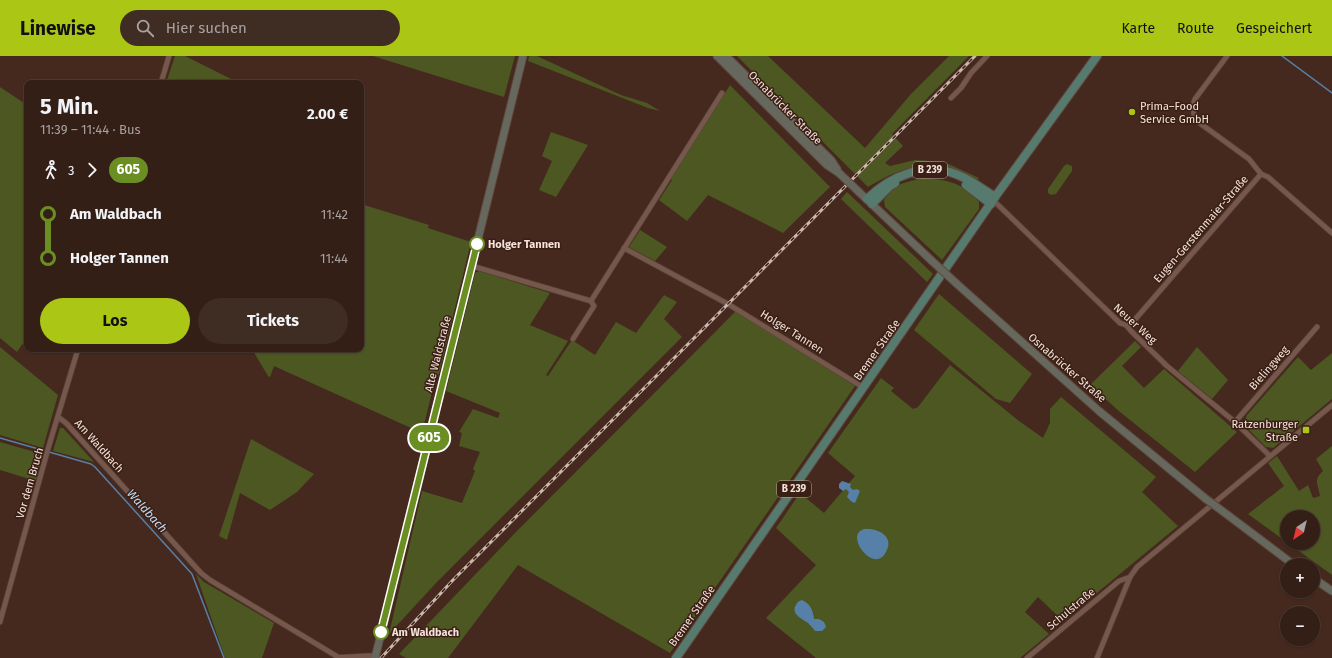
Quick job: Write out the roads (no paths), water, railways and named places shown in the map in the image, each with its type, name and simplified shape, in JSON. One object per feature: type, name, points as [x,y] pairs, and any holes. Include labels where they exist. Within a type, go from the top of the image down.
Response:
[{"type":"main road","name":"Alte Waldstraße","points":[[375,657],[523,56]]},
{"type":"main road","name":"Osnabrücker Straße","points":[[718,56],[827,165],[839,173],[957,284],[1099,411],[1206,499],[1285,558]]},
{"type":"main road","name":"Osnabrücker Straße","points":[[726,56],[831,160],[839,173]]},
{"type":"main road","name":"Bremer Straße","points":[[676,658],[993,200],[1097,56]]},
{"type":"main road","name":"B 239","points":[[869,202],[890,186],[904,178],[926,174],[956,178],[993,200]]},
{"type":"main road","points":[[1320,583],[1332,591]]},
{"type":"street","points":[[162,80],[169,56]]},
{"type":"street","points":[[951,98],[961,88],[970,73],[986,56]]},
{"type":"street","name":"Eugen-Gerstenmaier-Straße","points":[[1126,325],[1132,323],[1261,174],[1249,159],[1201,124],[1194,116],[1193,105],[1195,99],[1227,56]]},
{"type":"street","points":[[591,301],[722,93]]},
{"type":"street","points":[[1261,174],[1268,178],[1332,233]]},
{"type":"street","name":"Neuer Weg","points":[[993,200],[1120,323],[1126,325],[1167,366],[1235,422],[1270,456]]},
{"type":"street","name":"Holger Tannen","points":[[624,248],[728,304],[864,388]]},
{"type":"street","points":[[472,266],[591,301],[594,306],[573,340]]},
{"type":"street","name":"Bielingweg","points":[[1235,422],[1317,327]]},
{"type":"street","name":"Vor dem Bruch","points":[[0,622],[46,456],[77,352]]},
{"type":"street","points":[[1098,658],[1130,577],[1137,567],[1332,405]]},
{"type":"street","name":"Am Waldbach","points":[[58,417],[66,423],[201,573],[210,580],[338,657],[342,658],[367,655],[375,657]]},
{"type":"street","name":"Schulstraße","points":[[1026,658],[1119,581],[1130,577]]},
{"type":"water","points":[[842,481],[851,484],[850,487],[853,490],[857,489],[860,491],[855,503],[847,497],[849,492],[846,489],[843,491],[839,488],[839,484]]},
{"type":"water","points":[[864,529],[875,530],[887,537],[888,546],[886,552],[881,558],[870,558],[861,548],[857,537],[859,532]]},
{"type":"water","points":[[802,600],[811,608],[814,619],[819,619],[824,622],[826,627],[822,631],[815,631],[808,623],[796,615],[794,610],[795,607],[798,602]]},
{"type":"waterway","points":[[1282,56],[1332,93]]},
{"type":"waterway","name":"Waldbach","points":[[0,438],[91,464],[95,467],[192,574],[224,658]]},
{"type":"railway","points":[[381,658],[453,580],[975,56]]},
{"type":"place","name":"Prima–Food Service GmbH","points":[[1132,112]]},
{"type":"place","name":"Holger Tannen","points":[[477,244]]},
{"type":"place","name":"Ratzenburger Straße","points":[[1306,430]]},
{"type":"place","name":"Am Waldbach","points":[[381,632]]}]
